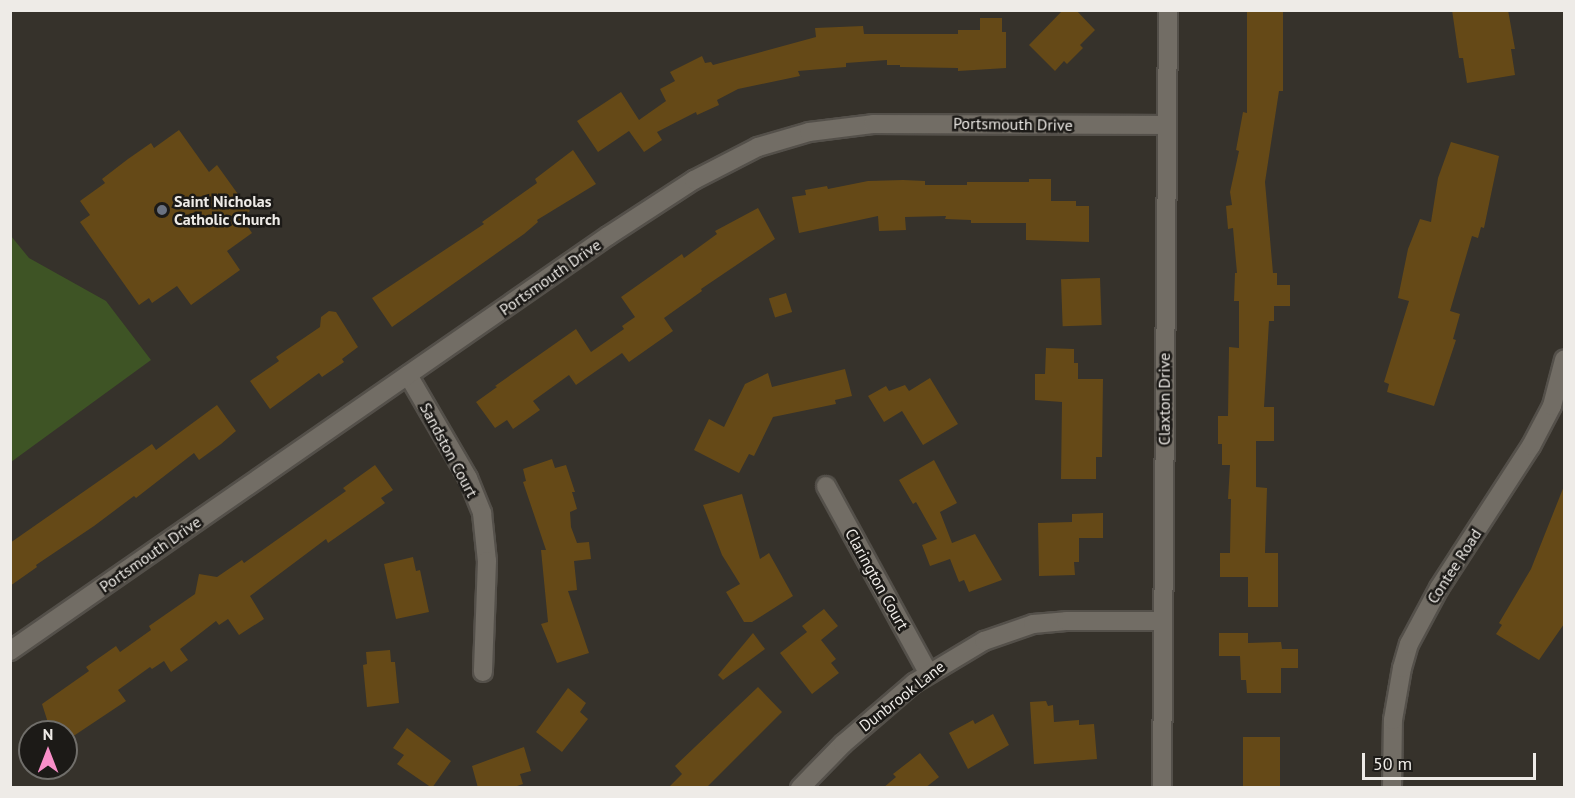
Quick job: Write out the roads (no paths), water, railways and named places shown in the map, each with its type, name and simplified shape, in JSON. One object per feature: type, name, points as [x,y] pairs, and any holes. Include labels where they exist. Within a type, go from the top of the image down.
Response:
[{"type":"street","name":"Claxton Drive","points":[[1161,788],[1165,125],[1168,10]]},
{"type":"street","name":"Portsmouth Drive","points":[[10,651],[694,180],[758,147],[780,139],[836,127],[873,124],[1165,125]]},
{"type":"street","name":"Contee Road","points":[[1392,788],[1394,720],[1402,668],[1409,644],[1439,588],[1531,446],[1552,406],[1564,360]]},
{"type":"street","name":"Sandston Court","points":[[408,375],[468,478],[482,513],[487,561],[483,672]]},
{"type":"street","name":"Clarington Court","points":[[826,486],[928,672]]},
{"type":"street","name":"Dunbrook Lane","points":[[800,788],[843,744],[928,672],[984,641],[1033,624],[1066,621],[1162,621]]},
{"type":"place","name":"Saint Nicholas Catholic Church","points":[[162,210]]}]
